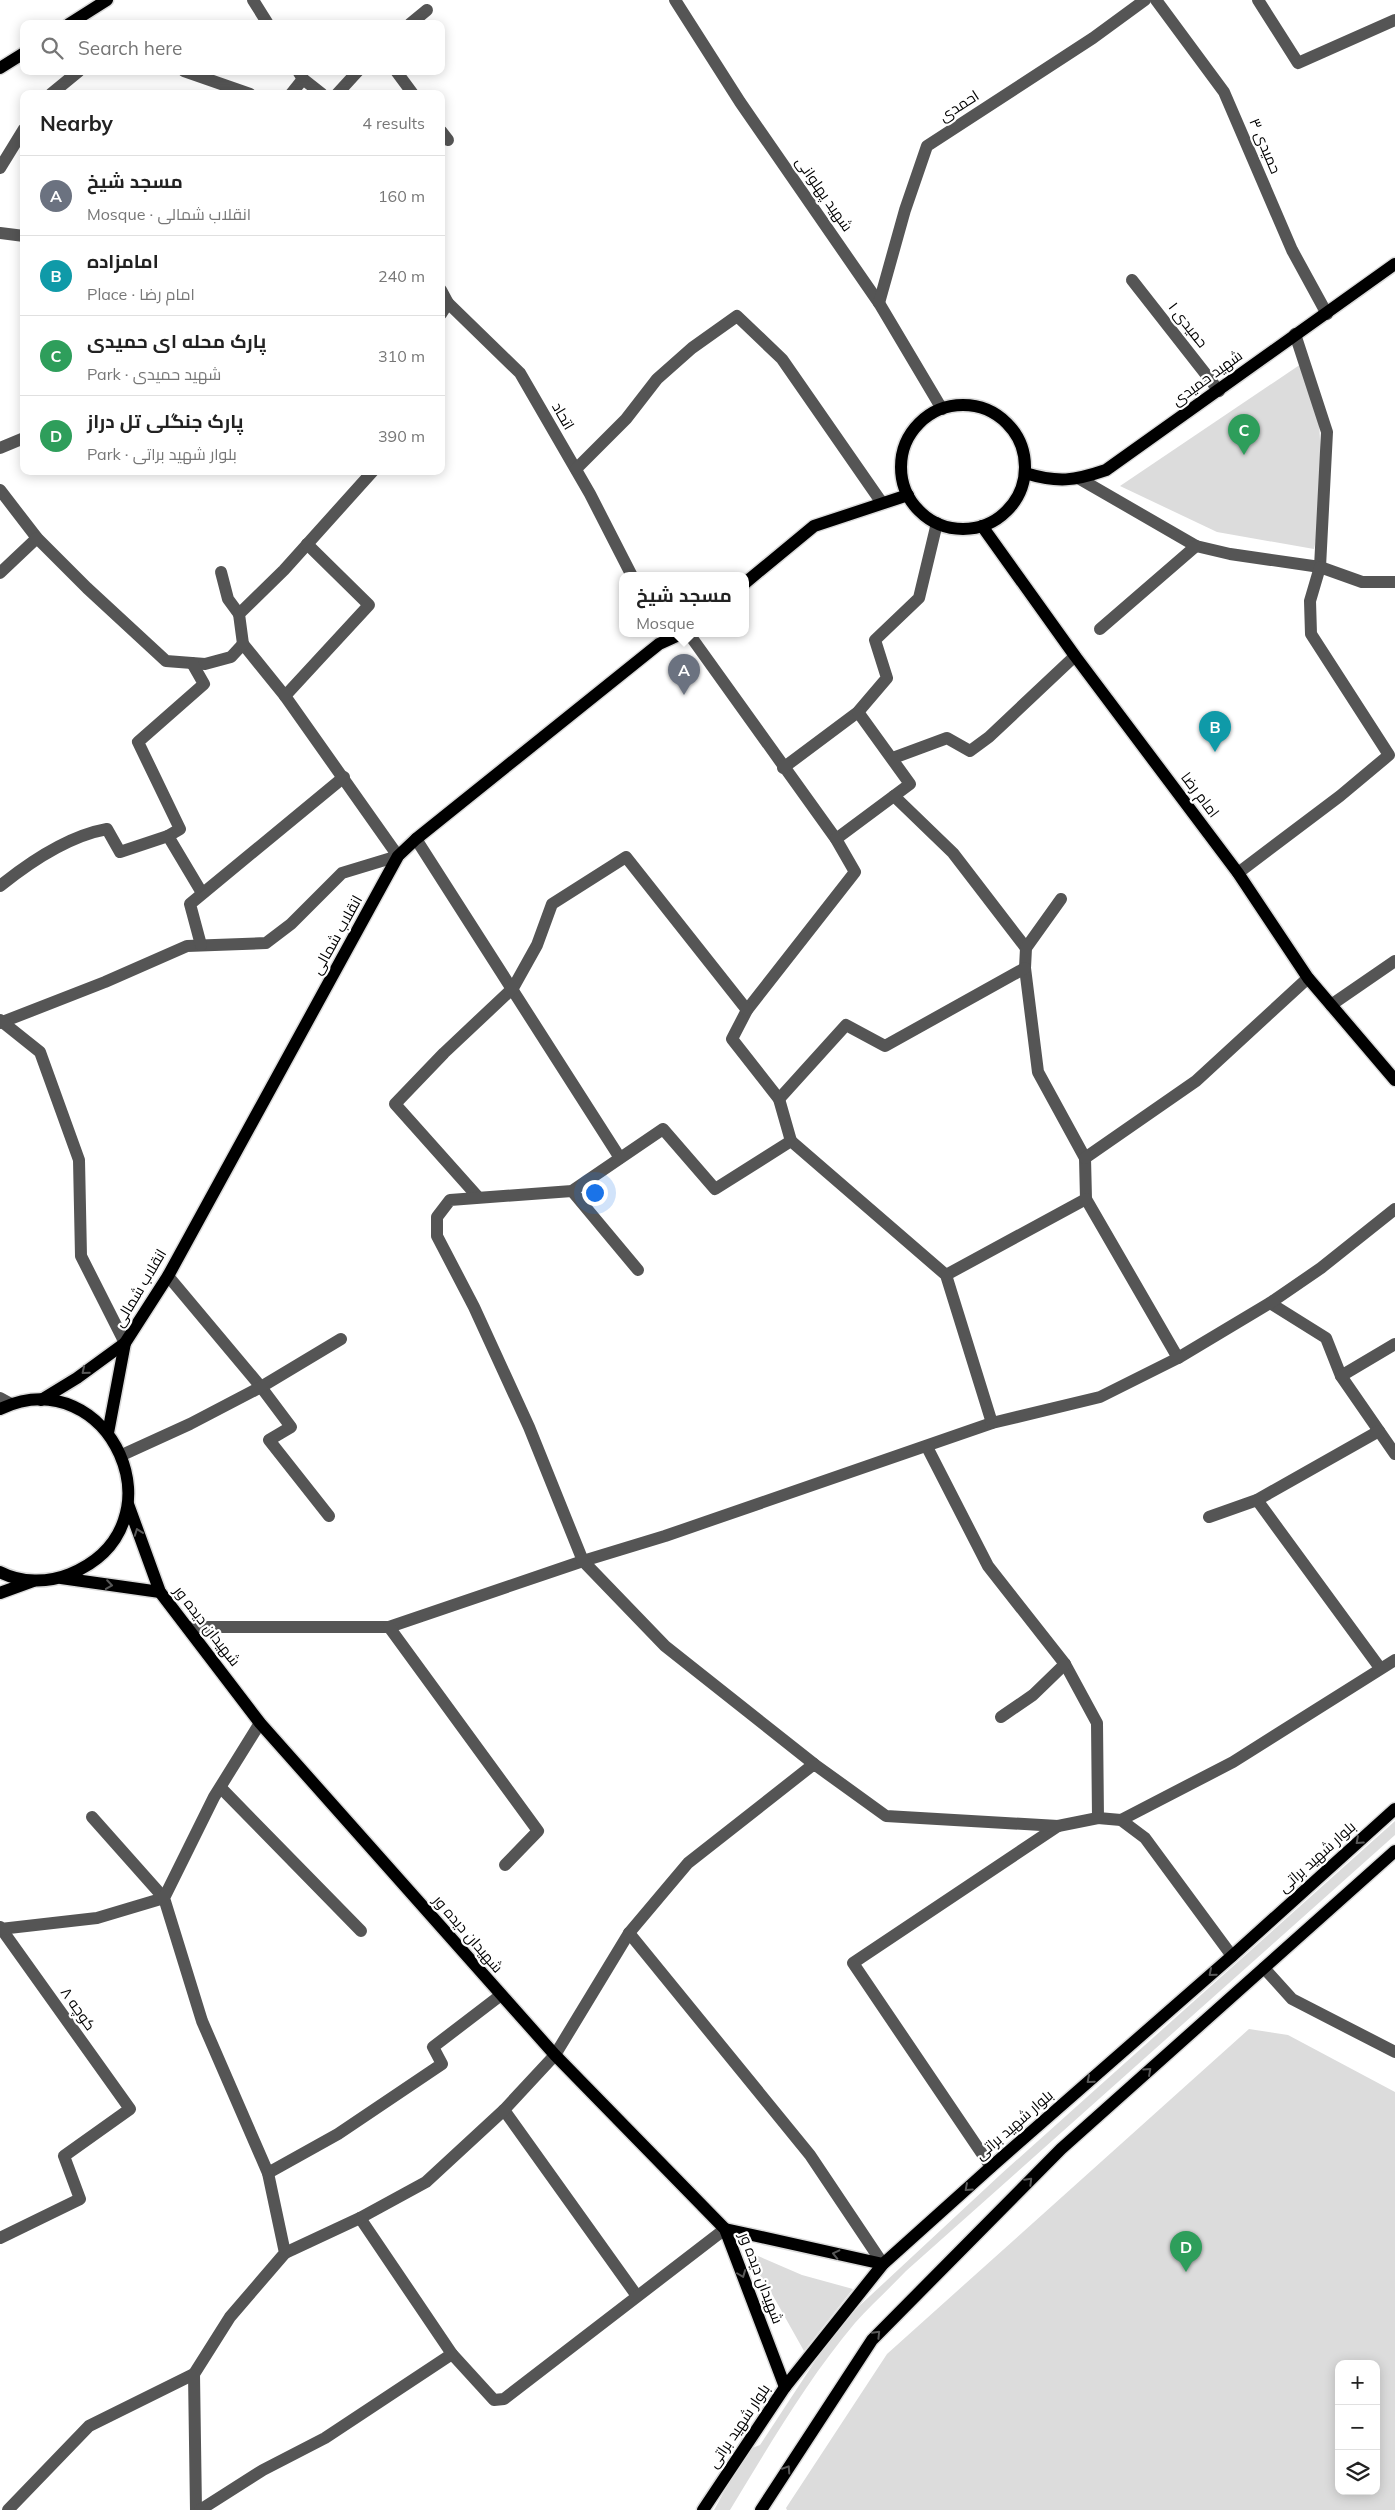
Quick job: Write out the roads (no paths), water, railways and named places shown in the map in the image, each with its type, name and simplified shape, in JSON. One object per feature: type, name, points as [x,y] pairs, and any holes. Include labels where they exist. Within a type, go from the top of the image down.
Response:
[{"type":"main road","points":[[76,20],[107,0]]},
{"type":"main road","points":[[0,68],[20,56]]},
{"type":"main road","name":"شهید حمیدی","points":[[1025,473],[1047,480],[1080,479],[1106,470],[1395,264]]},
{"type":"main road","points":[[969,405],[989,410],[1007,422],[1019,439],[1025,459],[1025,473],[1022,487],[1009,508],[995,520],[982,526],[964,529],[937,523],[916,508],[908,495],[900,462],[904,445],[914,428],[929,414],[948,406],[969,405]]},
{"type":"main road","points":[[749,580],[814,526],[908,495]]},
{"type":"main road","name":"امام رضا","points":[[982,526],[1076,656],[1238,873],[1308,978],[1395,1080]]},
{"type":"main road","name":"انقلاب شمالی","points":[[126,1343],[168,1276],[398,856],[657,639]]},
{"type":"main road","points":[[41,1400],[126,1343]]},
{"type":"main road","points":[[108,1433],[126,1343]]},
{"type":"main road","points":[[0,1592],[34,1581],[61,1578],[85,1568],[106,1551],[120,1529],[128,1504],[128,1479],[122,1455],[108,1433],[89,1416],[66,1404],[41,1400],[4,1404]]},
{"type":"main road","points":[[128,1504],[160,1592]]},
{"type":"main road","points":[[0,1572],[9,1576],[34,1581]]},
{"type":"main road","name":"شهیدان دیده ور","points":[[61,1578],[160,1592],[260,1722],[501,1995],[555,2055],[725,2229],[785,2387]]},
{"type":"main road","name":"بلوار شهید براتی","points":[[703,2510],[785,2387],[883,2264],[1232,1956],[1395,1808]]},
{"type":"main road","points":[[761,2510],[872,2340],[1061,2149],[1395,1851]]},
{"type":"main road","points":[[725,2229],[883,2264]]},
{"type":"street","points":[[253,0],[266,20]]},
{"type":"street","name":"شهید پهلوانی","points":[[675,0],[740,102],[879,303],[942,409]]},
{"type":"street","name":"احمدی","points":[[879,303],[905,210],[927,146],[1093,38],[1145,0]]},
{"type":"street","name":"حمیدی ۳","points":[[1156,0],[1224,92],[1292,250],[1327,314]]},
{"type":"street","points":[[1258,0],[1298,63],[1395,20]]},
{"type":"street","points":[[415,20],[427,10]]},
{"type":"street","points":[[56,90],[74,75]]},
{"type":"street","points":[[195,75],[239,90]]},
{"type":"street","points":[[293,90],[301,75],[318,90]]},
{"type":"street","points":[[341,90],[354,75]]},
{"type":"street","points":[[399,75],[410,90]]},
{"type":"street","points":[[0,168],[20,136]]},
{"type":"street","points":[[0,233],[20,236]]},
{"type":"street","name":"حمیدی ۱","points":[[1132,280],[1219,391]]},
{"type":"street","name":"اتحاد","points":[[445,297],[448,303],[520,373],[576,469],[630,572]]},
{"type":"street","points":[[445,308],[448,303]]},
{"type":"street","points":[[576,469],[626,419],[657,379],[692,348],[737,316],[782,359],[882,503]]},
{"type":"street","points":[[1238,873],[1393,754],[1311,634],[1310,601],[1320,567],[1328,432],[1295,334]]},
{"type":"street","points":[[0,448],[20,440]]},
{"type":"street","points":[[239,614],[307,544],[369,475]]},
{"type":"street","points":[[1080,479],[1196,546],[1230,554],[1320,567],[1362,582],[1395,582]]},
{"type":"street","points":[[0,490],[37,538],[87,588],[166,661],[205,664],[231,657],[243,644]]},
{"type":"street","points":[[783,768],[858,712],[887,678],[875,640],[919,598],[937,523]]},
{"type":"street","points":[[0,573],[37,538]]},
{"type":"street","points":[[285,696],[369,605],[307,544]]},
{"type":"street","points":[[1100,629],[1196,546]]},
{"type":"street","points":[[2,1021],[105,982],[187,946],[266,944],[291,924],[342,873],[398,856],[285,696],[243,644],[239,614],[228,599],[221,572]]},
{"type":"street","points":[[691,637],[783,768],[836,839],[855,872],[747,1010],[732,1039],[779,1099],[791,1141],[946,1275],[992,1423]]},
{"type":"street","points":[[893,758],[947,738],[970,751],[988,737],[1076,656]]},
{"type":"street","points":[[0,886],[24,866],[90,832],[107,829],[120,852],[168,836],[180,829],[138,742],[204,684],[192,664]]},
{"type":"street","points":[[836,839],[910,784],[858,712]]},
{"type":"street","points":[[201,946],[190,904],[344,777]]},
{"type":"street","points":[[894,796],[953,853],[1026,948]]},
{"type":"street","points":[[168,836],[202,893]]},
{"type":"street","points":[[416,839],[620,1158]]},
{"type":"street","points":[[478,1197],[396,1104],[444,1053],[513,988],[537,945],[552,904],[626,857],[747,1010]]},
{"type":"street","points":[[1061,898],[1026,948],[1025,968],[1038,1072],[1085,1158],[1086,1199],[1178,1358]]},
{"type":"street","points":[[1331,1006],[1395,960]]},
{"type":"street","points":[[779,1099],[846,1025],[885,1046],[1025,968]]},
{"type":"street","points":[[1085,1158],[1196,1081],[1308,978]]},
{"type":"street","points":[[2,1021],[40,1052],[78,1160],[82,1256],[126,1343]]},
{"type":"street","points":[[791,1141],[715,1189],[663,1129],[572,1191],[450,1200],[437,1217],[437,1236],[474,1307],[530,1427],[583,1561],[665,1646],[814,1764],[886,1816],[1058,1826],[1098,1818],[1121,1820],[1145,1838],[1232,1956]]},
{"type":"street","points":[[572,1191],[638,1270]]},
{"type":"street","points":[[946,1275],[1086,1199]]},
{"type":"street","points":[[187,1627],[389,1627],[583,1561],[666,1536],[992,1423],[1100,1397],[1178,1358],[1270,1303],[1321,1268],[1395,1209]]},
{"type":"street","points":[[168,1276],[262,1387],[290,1427],[269,1440],[329,1516]]},
{"type":"street","points":[[1270,1303],[1326,1338],[1341,1376],[1395,1454]]},
{"type":"street","points":[[122,1455],[190,1424],[262,1387],[341,1339]]},
{"type":"street","points":[[1341,1376],[1395,1344]]},
{"type":"street","points":[[1209,1517],[1257,1500],[1379,1431]]},
{"type":"street","points":[[927,1447],[988,1566],[1065,1664],[1097,1723],[1098,1818]]},
{"type":"street","points":[[1257,1500],[1380,1668]]},
{"type":"street","points":[[389,1627],[538,1831],[505,1865]]},
{"type":"street","points":[[1121,1820],[1233,1762],[1395,1660]]},
{"type":"street","points":[[1001,1717],[1033,1695],[1065,1664]]},
{"type":"street","points":[[0,1928],[98,1918],[164,1898],[220,1788],[260,1722]]},
{"type":"street","points":[[8,2510],[89,2426],[194,2374],[230,2317],[285,2253],[360,2218],[426,2182],[504,2110],[555,2055],[629,1933],[688,1863],[814,1764]]},
{"type":"street","points":[[220,1788],[361,1931]]},
{"type":"street","points":[[92,1817],[164,1898],[202,2021],[268,2172],[285,2253]]},
{"type":"street","points":[[991,2167],[853,1963],[1058,1826]]},
{"type":"street","name":"کوچه ۸","points":[[0,1928],[130,2110],[64,2156],[80,2199],[0,2238]]},
{"type":"street","points":[[629,1933],[810,2155],[883,2264]]},
{"type":"street","points":[[1264,1968],[1292,1999],[1395,2052]]},
{"type":"street","points":[[268,2172],[338,2134],[442,2064],[433,2047],[501,1995]]},
{"type":"street","points":[[504,2110],[637,2296]]},
{"type":"street","points":[[360,2218],[452,2354],[494,2400],[504,2399],[725,2229]]},
{"type":"street","points":[[200,2510],[263,2470],[325,2438],[452,2354]]},
{"type":"street","points":[[194,2374],[196,2510]]},
{"type":"place","name":"پارک محله ای حمیدی","points":[[1244,455]]},
{"type":"place","name":"مسجد شیخ","points":[[684,695]]},
{"type":"place","name":"امامزاده","points":[[1215,752]]},
{"type":"place","name":"پارک جنگلی تل دراز","points":[[1186,2272]]}]
